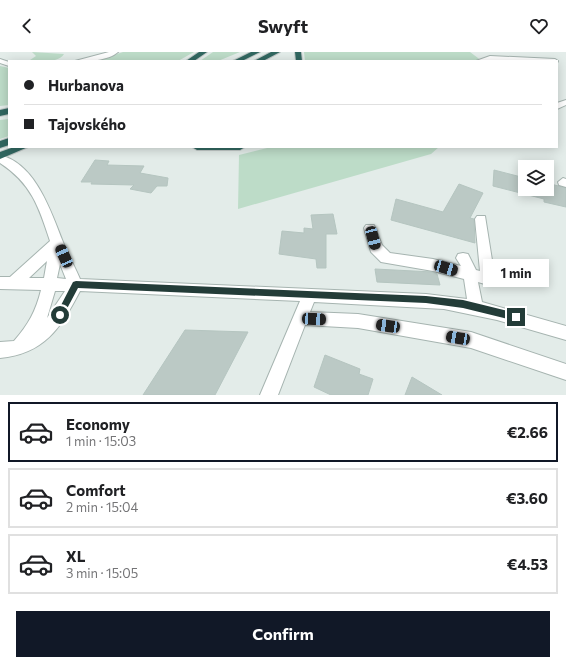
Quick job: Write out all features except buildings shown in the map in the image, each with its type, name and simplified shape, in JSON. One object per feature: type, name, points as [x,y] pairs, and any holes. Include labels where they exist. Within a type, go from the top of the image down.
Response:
[{"type":"highway","points":[[191,60],[204,52]]},
{"type":"highway","points":[[238,60],[248,52]]},
{"type":"highway","points":[[238,60],[257,52]]},
{"type":"highway","points":[[259,60],[277,52]]},
{"type":"highway","points":[[2,159],[21,148]]},
{"type":"street","points":[[83,60],[108,55],[115,52]]},
{"type":"street","points":[[485,60],[498,58],[537,60]]},
{"type":"street","points":[[2,159],[32,185],[47,211],[57,242],[76,285]]},
{"type":"street","points":[[370,228],[376,248],[386,258],[434,265],[488,279],[481,219]]},
{"type":"street","points":[[6,283],[40,260],[57,242]]},
{"type":"street","points":[[18,348],[34,330],[49,284],[57,242]]},
{"type":"street","points":[[463,258],[469,267],[475,307]]},
{"type":"street","points":[[6,283],[310,294],[426,300],[475,307],[503,313],[566,333]]},
{"type":"street","points":[[0,350],[18,348],[50,328],[60,315],[76,285]]},
{"type":"street","points":[[269,395],[310,294]]},
{"type":"street","points":[[300,318],[358,321],[471,340],[566,372]]},
{"type":"green space","points":[[32,52],[64,54],[58,59],[53,60],[30,60],[36,56]]},
{"type":"green space","points":[[123,52],[194,52],[180,60],[99,60]]},
{"type":"green space","points":[[213,52],[240,52],[220,60],[201,60]]},
{"type":"green space","points":[[304,52],[470,52],[481,60],[305,60]]},
{"type":"green space","points":[[0,66],[8,68],[8,105],[0,106]]},
{"type":"green space","points":[[8,119],[8,136],[0,139],[0,120]]},
{"type":"green space","points":[[267,148],[438,148],[431,154],[238,209],[239,155]]},
{"type":"route","points":[[60,315],[76,285],[426,300],[463,304],[516,317]]}]
